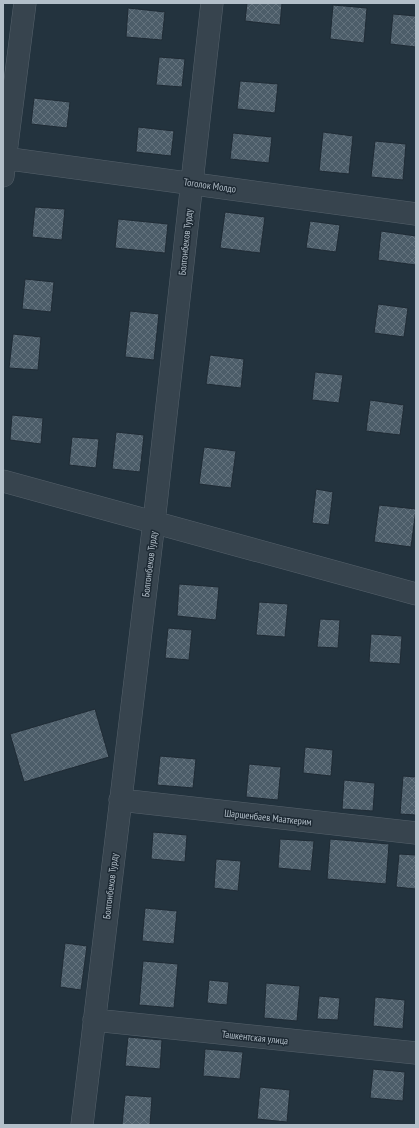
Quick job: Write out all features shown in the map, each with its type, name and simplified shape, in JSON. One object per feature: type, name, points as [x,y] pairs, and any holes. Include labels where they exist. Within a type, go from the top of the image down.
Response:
[{"type":"street","points":[[4,164],[25,3]]},
{"type":"street","name":"Болгонбеков Турду","points":[[82,1125],[154,522],[212,3]]},
{"type":"street","name":"Тоголок Молдо","points":[[4,164],[192,182],[416,214]]},
{"type":"street","points":[[3,480],[416,594]]},
{"type":"street","name":"Шаршенбаев Мааткерим","points":[[120,800],[416,833]]},
{"type":"street","name":"Ташкентская улица","points":[[94,1020],[416,1053]]},
{"type":"building","points":[[247,3],[282,3],[280,25],[245,21]]},
{"type":"building","points":[[333,5],[367,8],[364,43],[330,39]]},
{"type":"building","points":[[128,8],[165,12],[162,40],[126,37]]},
{"type":"building","points":[[393,14],[416,16],[416,47],[390,44]]},
{"type":"building","points":[[159,57],[185,59],[182,87],[156,85]]},
{"type":"building","points":[[240,81],[278,84],[275,113],[237,109]]},
{"type":"building","points":[[34,98],[70,102],[67,128],[31,124]]},
{"type":"building","points":[[138,127],[174,131],[171,156],[136,152]]},
{"type":"building","points":[[323,132],[353,136],[349,174],[319,171]]},
{"type":"building","points":[[233,133],[272,137],[269,163],[230,159]]},
{"type":"building","points":[[375,141],[406,144],[403,180],[371,177]]},
{"type":"building","points":[[35,207],[65,209],[62,240],[32,237]]},
{"type":"building","points":[[225,212],[265,217],[260,253],[220,248]]},
{"type":"building","points":[[118,219],[168,224],[165,253],[115,248]]},
{"type":"building","points":[[310,221],[340,225],[336,252],[306,248]]},
{"type":"building","points":[[381,231],[416,236],[416,265],[378,260]]},
{"type":"building","points":[[25,279],[54,282],[51,312],[22,309]]},
{"type":"building","points":[[378,304],[408,308],[404,337],[374,333]]},
{"type":"building","points":[[130,311],[159,314],[154,360],[125,357]]},
{"type":"building","points":[[13,334],[41,337],[38,370],[9,368]]},
{"type":"building","points":[[210,355],[244,359],[241,388],[206,384]]},
{"type":"building","points":[[315,372],[343,375],[339,403],[312,400]]},
{"type":"building","points":[[370,400],[404,405],[400,435],[366,431]]},
{"type":"building","points":[[12,415],[43,418],[41,444],[10,440]]},
{"type":"building","points":[[116,432],[144,435],[140,472],[112,469]]},
{"type":"building","points":[[72,437],[99,439],[96,468],[69,465]]},
{"type":"building","points":[[204,447],[236,451],[231,488],[199,484]]},
{"type":"building","points":[[316,489],[333,492],[329,525],[312,523]]},
{"type":"building","points":[[379,505],[416,509],[411,547],[374,542]]},
{"type":"building","points":[[179,584],[219,587],[216,620],[177,616]]},
{"type":"building","points":[[259,602],[288,604],[285,637],[256,635]]},
{"type":"building","points":[[320,619],[340,620],[338,648],[317,647]]},
{"type":"building","points":[[168,628],[192,630],[189,660],[165,658]]},
{"type":"building","points":[[371,634],[402,636],[400,664],[369,662]]},
{"type":"building","points":[[95,709],[109,757],[24,782],[10,734]]},
{"type":"building","points":[[305,747],[333,750],[331,776],[303,773]]},
{"type":"building","points":[[160,756],[196,759],[193,788],[157,785]]},
{"type":"building","points":[[249,764],[281,767],[278,800],[246,797]]},
{"type":"building","points":[[403,776],[416,777],[416,815],[400,814]]},
{"type":"building","points":[[344,780],[375,783],[373,811],[342,809]]},
{"type":"building","points":[[153,832],[187,835],[185,862],[151,859]]},
{"type":"building","points":[[280,839],[314,841],[311,871],[278,868]]},
{"type":"building","points":[[330,839],[389,844],[386,884],[327,879]]},
{"type":"building","points":[[399,854],[416,855],[416,889],[396,887]]},
{"type":"building","points":[[216,859],[241,861],[238,891],[214,888]]},
{"type":"building","points":[[145,908],[177,911],[174,944],[142,941]]},
{"type":"building","points":[[65,943],[87,946],[81,990],[60,987]]},
{"type":"building","points":[[143,961],[178,964],[174,1008],[139,1005]]},
{"type":"building","points":[[209,980],[229,982],[227,1005],[207,1003]]},
{"type":"building","points":[[266,983],[300,986],[297,1021],[264,1018]]},
{"type":"building","points":[[319,996],[340,998],[338,1020],[317,1019]]},
{"type":"building","points":[[375,997],[405,1000],[403,1029],[373,1026]]},
{"type":"building","points":[[128,1037],[162,1040],[160,1069],[125,1066]]},
{"type":"building","points":[[205,1049],[243,1052],[240,1079],[203,1076]]},
{"type":"building","points":[[373,1069],[405,1072],[403,1101],[370,1098]]},
{"type":"building","points":[[260,1087],[290,1090],[287,1122],[257,1119]]},
{"type":"building","points":[[125,1095],[152,1097],[150,1125],[122,1125]]}]
